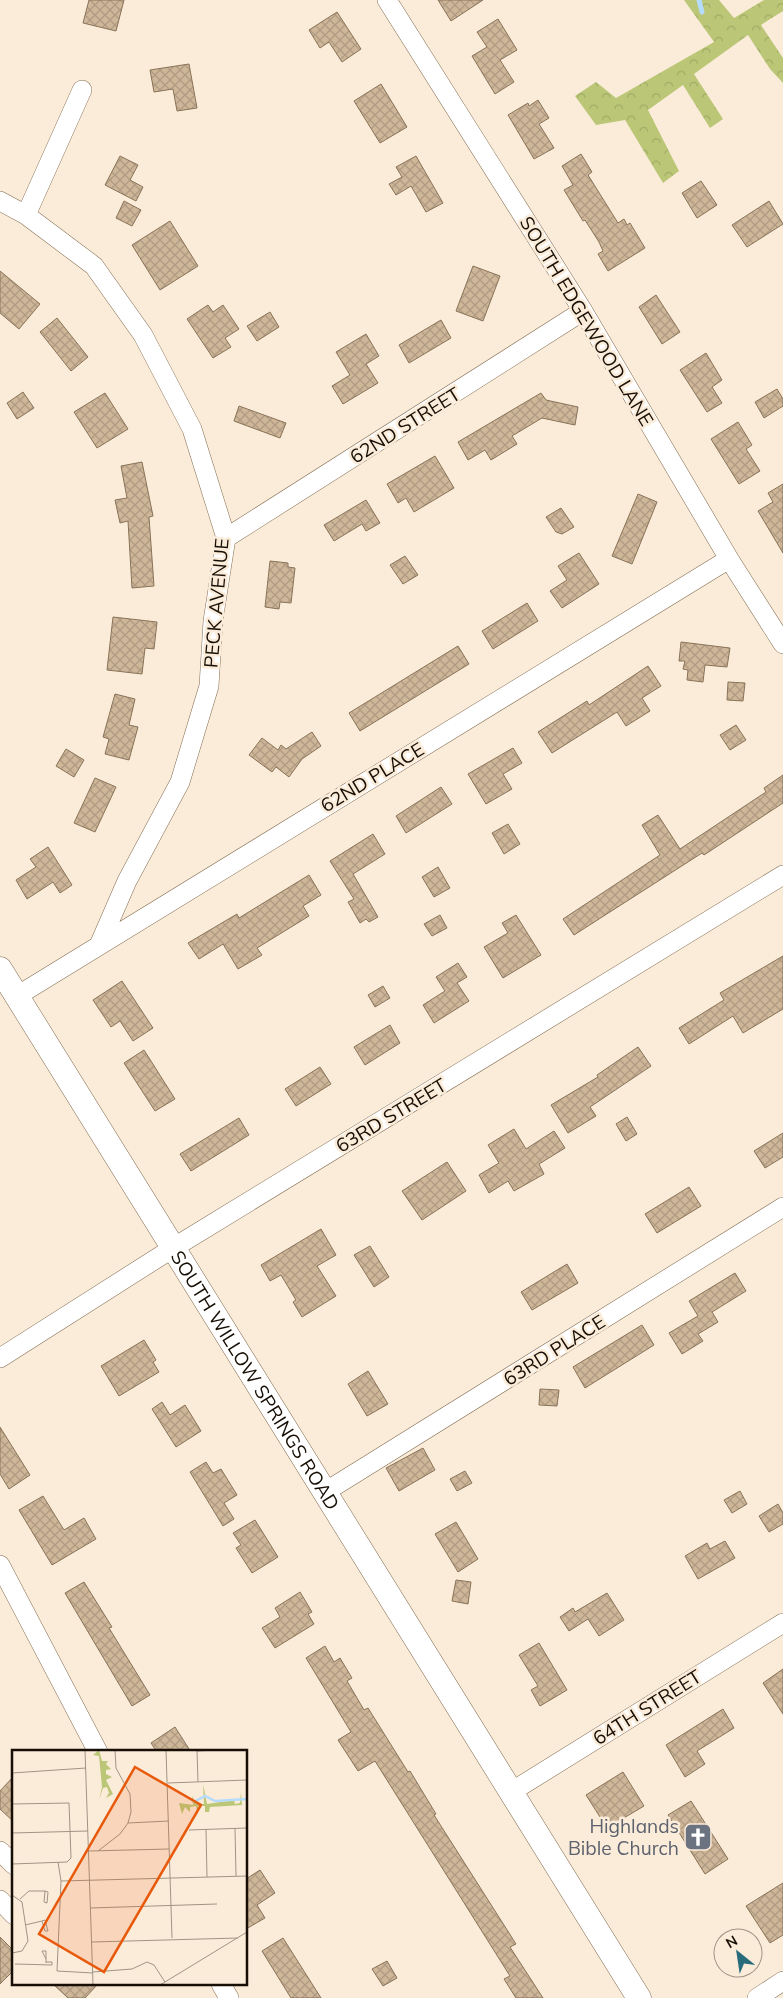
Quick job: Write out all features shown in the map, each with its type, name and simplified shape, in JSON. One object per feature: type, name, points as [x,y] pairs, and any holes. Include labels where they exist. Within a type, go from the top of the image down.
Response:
[{"type":"street","name":"SOUTH EDGEWOOD LANE","points":[[387,0],[583,312],[729,559],[783,644]]},
{"type":"street","points":[[26,216],[82,90]]},
{"type":"street","name":"PECK AVENUE","points":[[0,201],[26,216],[94,266],[143,335],[192,429],[226,538],[213,622],[209,686],[180,782],[127,880],[100,943]]},
{"type":"street","name":"62ND STREET","points":[[226,538],[583,312]]},
{"type":"street","name":"62ND PLACE","points":[[16,996],[729,559]]},
{"type":"street","name":"63RD STREET","points":[[0,1358],[173,1248],[783,875]]},
{"type":"street","name":"SOUTH WILLOW SPRINGS ROAD","points":[[0,969],[639,1998]]},
{"type":"street","name":"63RD PLACE","points":[[325,1492],[783,1207]]},
{"type":"street","points":[[0,1565],[97,1750]]},
{"type":"street","name":"64TH STREET","points":[[511,1792],[783,1623]]},
{"type":"street","points":[[0,1851],[12,1863]]},
{"type":"street","points":[[0,1900],[12,1913]]},
{"type":"street","points":[[757,1998],[783,1982]]},
{"type":"street","points":[[222,1986],[228,1998]]},
{"type":"green space","points":[[684,0],[719,0],[734,18],[764,0],[783,0],[783,11],[761,25],[783,58],[783,83],[770,69],[748,35],[694,74],[723,119],[710,128],[683,85],[648,110],[679,171],[663,183],[625,120],[596,125],[575,96],[596,82],[616,98],[714,42]]},
{"type":"building","points":[[89,0],[124,0],[116,31],[83,23]]},
{"type":"building","points":[[438,0],[483,0],[451,21]]},
{"type":"building","points":[[337,12],[361,49],[342,62],[329,42],[320,48],[309,30]]},
{"type":"building","points":[[498,19],[517,50],[500,60],[514,82],[495,94],[472,56],[487,47],[477,32]]},
{"type":"building","points":[[189,64],[197,108],[177,111],[173,89],[154,92],[150,70]]},
{"type":"building","points":[[381,84],[407,127],[380,143],[354,101]]},
{"type":"building","points":[[538,100],[549,118],[539,124],[554,148],[534,159],[508,115],[528,103],[529,106]]},
{"type":"building","points":[[581,154],[592,172],[588,175],[618,223],[624,219],[627,225],[630,223],[645,248],[608,271],[598,254],[603,251],[599,242],[585,220],[583,221],[564,190],[573,185],[562,166]]},
{"type":"building","points":[[120,156],[138,165],[130,180],[143,187],[136,201],[105,185]]},
{"type":"building","points":[[416,156],[443,203],[426,212],[411,186],[396,195],[389,184],[402,177],[396,167]]},
{"type":"building","points":[[701,181],[717,205],[697,218],[682,193]]},
{"type":"building","points":[[124,201],[141,210],[132,226],[116,218]]},
{"type":"building","points":[[769,201],[783,224],[747,247],[732,225]]},
{"type":"building","points":[[170,221],[198,266],[160,290],[132,245]]},
{"type":"building","points":[[473,266],[500,276],[483,321],[456,311]]},
{"type":"building","points":[[0,271],[40,304],[19,329],[0,313]]},
{"type":"building","points":[[656,295],[680,332],[662,344],[639,307]]},
{"type":"building","points":[[208,305],[213,312],[223,305],[239,329],[225,338],[231,347],[213,358],[187,319]]},
{"type":"building","points":[[270,312],[279,327],[257,341],[247,326]]},
{"type":"building","points":[[57,318],[88,357],[71,371],[40,332]]},
{"type":"building","points":[[441,320],[451,338],[409,363],[399,345]]},
{"type":"building","points":[[366,334],[379,356],[366,364],[378,383],[343,404],[332,386],[350,375],[336,352]]},
{"type":"building","points":[[706,353],[722,380],[712,387],[722,403],[707,412],[680,370]]},
{"type":"building","points":[[777,389],[783,399],[783,406],[764,418],[755,402]]},
{"type":"building","points":[[23,392],[34,408],[17,419],[7,403]]},
{"type":"building","points":[[105,393],[128,429],[97,448],[74,412]]},
{"type":"building","points":[[541,393],[546,400],[578,407],[575,425],[542,418],[512,436],[517,444],[491,460],[485,450],[468,460],[458,442]]},
{"type":"building","points":[[239,406],[286,423],[280,438],[234,421]]},
{"type":"building","points":[[738,422],[752,445],[746,449],[760,471],[739,484],[711,439]]},
{"type":"building","points":[[435,456],[454,488],[414,512],[406,498],[398,503],[387,484]]},
{"type":"building","points":[[142,462],[153,516],[149,517],[154,586],[132,588],[128,521],[120,523],[115,500],[127,498],[121,466]]},
{"type":"building","points":[[783,484],[783,553],[758,511],[773,502],[768,493]]},
{"type":"building","points":[[638,494],[657,502],[632,564],[612,556]]},
{"type":"building","points":[[366,500],[380,523],[366,531],[362,524],[334,541],[324,525]]},
{"type":"building","points":[[561,508],[574,527],[562,534],[556,532],[546,517]]},
{"type":"building","points":[[579,553],[599,584],[562,608],[550,591],[567,580],[558,566]]},
{"type":"building","points":[[405,556],[418,575],[403,584],[390,565]]},
{"type":"building","points":[[270,561],[288,563],[288,567],[295,568],[291,603],[280,602],[279,609],[265,607]]},
{"type":"building","points":[[527,603],[538,621],[493,649],[482,631]]},
{"type":"building","points":[[113,617],[157,622],[154,649],[145,648],[142,674],[107,670]]},
{"type":"building","points":[[681,642],[730,648],[727,667],[705,665],[703,682],[687,680],[688,670],[683,669],[685,661],[679,661]]},
{"type":"building","points":[[458,646],[469,664],[360,731],[349,713]]},
{"type":"building","points":[[648,666],[661,686],[642,698],[650,711],[626,726],[617,712],[552,753],[538,732],[587,701],[589,705]]},
{"type":"building","points":[[728,682],[745,683],[743,701],[727,700]]},
{"type":"building","points":[[115,694],[135,699],[129,725],[138,727],[129,760],[105,754],[109,739],[103,737]]},
{"type":"building","points":[[736,725],[746,740],[730,750],[720,735]]},
{"type":"building","points":[[312,732],[321,746],[302,759],[289,777],[276,767],[272,772],[249,755],[262,738],[278,750],[281,745],[286,749]]},
{"type":"building","points":[[513,748],[522,763],[503,774],[512,789],[486,804],[468,774]]},
{"type":"building","points":[[66,749],[84,760],[74,777],[56,766]]},
{"type":"building","points":[[783,775],[783,803],[704,855],[702,853],[574,935],[563,919],[660,855],[642,825],[658,815],[680,849],[766,792],[764,788]]},
{"type":"building","points":[[95,778],[116,787],[95,832],[74,823]]},
{"type":"building","points":[[441,787],[452,804],[406,833],[396,816]]},
{"type":"building","points":[[508,824],[520,844],[504,854],[492,833]]},
{"type":"building","points":[[373,834],[385,854],[353,874],[378,917],[369,922],[366,919],[360,923],[348,902],[354,899],[330,861]]},
{"type":"building","points":[[48,847],[72,885],[60,893],[53,882],[27,899],[16,880],[36,867],[30,859]]},
{"type":"building","points":[[438,867],[450,888],[434,897],[422,877]]},
{"type":"building","points":[[309,875],[321,895],[303,906],[309,916],[257,948],[262,955],[238,969],[223,944],[199,959],[188,943],[237,914],[239,918]]},
{"type":"building","points":[[440,915],[447,928],[432,936],[424,924]]},
{"type":"building","points":[[516,915],[541,955],[503,978],[484,947],[508,933],[502,923]]},
{"type":"building","points":[[783,956],[783,1009],[743,1033],[733,1016],[689,1044],[679,1028],[724,1000],[720,993]]},
{"type":"building","points":[[458,963],[467,977],[457,983],[469,1001],[434,1023],[423,1005],[445,991],[436,977]]},
{"type":"building","points":[[122,981],[153,1028],[133,1041],[120,1021],[111,1027],[93,1000]]},
{"type":"building","points":[[383,986],[390,998],[375,1007],[368,995]]},
{"type":"building","points":[[390,1025],[400,1043],[365,1065],[354,1047]]},
{"type":"building","points":[[638,1047],[651,1066],[590,1107],[596,1116],[568,1133],[551,1105],[598,1077],[597,1075]]},
{"type":"building","points":[[144,1050],[175,1099],[155,1111],[124,1063]]},
{"type":"building","points":[[320,1067],[331,1084],[296,1106],[285,1089]]},
{"type":"building","points":[[627,1117],[637,1134],[626,1141],[616,1124]]},
{"type":"building","points":[[239,1118],[249,1135],[191,1171],[180,1154]]},
{"type":"building","points":[[514,1129],[526,1149],[554,1131],[565,1148],[539,1164],[544,1174],[514,1191],[508,1181],[489,1193],[479,1175],[499,1163],[488,1145]]},
{"type":"building","points":[[783,1133],[783,1157],[765,1168],[754,1151]]},
{"type":"building","points":[[447,1162],[466,1191],[422,1220],[402,1191]]},
{"type":"building","points":[[689,1187],[701,1206],[657,1233],[645,1214]]},
{"type":"building","points":[[321,1229],[336,1255],[317,1266],[336,1296],[302,1317],[293,1302],[296,1300],[281,1275],[270,1281],[261,1265]]},
{"type":"building","points":[[370,1246],[389,1277],[374,1287],[354,1255]]},
{"type":"building","points":[[567,1264],[578,1283],[532,1310],[521,1292]]},
{"type":"building","points":[[735,1273],[746,1291],[712,1312],[718,1322],[698,1334],[703,1341],[682,1354],[669,1333],[698,1316],[689,1301]]},
{"type":"building","points":[[642,1325],[654,1345],[585,1388],[573,1367]]},
{"type":"building","points":[[144,1340],[156,1360],[153,1362],[159,1372],[119,1396],[101,1366]]},
{"type":"building","points":[[368,1371],[388,1404],[367,1416],[348,1384]]},
{"type":"building","points":[[540,1389],[559,1390],[557,1406],[539,1405]]},
{"type":"building","points":[[162,1402],[170,1415],[185,1405],[201,1431],[176,1447],[152,1409]]},
{"type":"building","points":[[0,1427],[30,1475],[9,1489],[0,1474]]},
{"type":"building","points":[[423,1448],[435,1470],[399,1491],[386,1468]]},
{"type":"building","points":[[206,1462],[213,1473],[221,1469],[237,1495],[224,1503],[234,1519],[223,1526],[190,1472]]},
{"type":"building","points":[[465,1471],[472,1483],[457,1491],[450,1479]]},
{"type":"building","points":[[740,1491],[747,1504],[732,1513],[724,1500]]},
{"type":"building","points":[[43,1496],[64,1530],[84,1518],[96,1539],[52,1565],[19,1510]]},
{"type":"building","points":[[778,1504],[783,1513],[783,1524],[769,1532],[759,1516]]},
{"type":"building","points":[[255,1520],[278,1557],[252,1573],[236,1548],[241,1545],[233,1533]]},
{"type":"building","points":[[456,1522],[478,1559],[458,1572],[435,1534]]},
{"type":"building","points":[[725,1541],[735,1558],[698,1579],[685,1556],[707,1543],[710,1549]]},
{"type":"building","points":[[456,1580],[471,1582],[468,1604],[452,1601]]},
{"type":"building","points":[[84,1582],[112,1627],[109,1628],[150,1695],[132,1706],[65,1593]]},
{"type":"building","points":[[300,1592],[312,1612],[308,1614],[314,1624],[275,1648],[262,1628],[280,1617],[275,1608]]},
{"type":"building","points":[[607,1593],[624,1620],[599,1636],[588,1619],[569,1631],[560,1617],[573,1608],[575,1612]]},
{"type":"building","points":[[539,1643],[567,1690],[540,1706],[531,1690],[538,1686],[519,1655]]},
{"type":"building","points":[[325,1646],[334,1662],[340,1658],[352,1678],[347,1681],[364,1710],[368,1708],[408,1772],[410,1771],[436,1814],[434,1815],[516,1944],[510,1947],[543,1998],[516,1998],[504,1979],[510,1976],[375,1761],[358,1771],[338,1740],[351,1732],[306,1658]]},
{"type":"building","points":[[783,1669],[783,1714],[763,1683]]},
{"type":"building","points":[[723,1709],[734,1728],[697,1751],[705,1764],[685,1777],[666,1745]]},
{"type":"building","points":[[175,1727],[190,1750],[156,1750],[151,1743]]},
{"type":"building","points":[[623,1772],[644,1806],[607,1828],[586,1795]]},
{"type":"building","points":[[12,1778],[12,1820],[0,1809],[0,1791]]},
{"type":"building","name":"Highlands Bible Church","points":[[691,1801],[728,1859],[705,1874],[668,1815]]},
{"type":"building","points":[[260,1870],[275,1893],[257,1905],[265,1918],[248,1928],[248,1878]]},
{"type":"building","points":[[783,1883],[783,1935],[770,1943],[763,1932],[763,1928],[760,1928],[746,1906]]},
{"type":"building","points":[[0,1937],[12,1949],[12,1972],[0,1984]]},
{"type":"building","points":[[283,1938],[321,1998],[291,1998],[262,1951]]},
{"type":"building","points":[[387,1961],[397,1978],[383,1986],[372,1969]]},
{"type":"building","points":[[55,1986],[96,1986],[85,1998],[68,1998]]},
{"type":"waterway","points":[[699,0],[702,12]]},
{"type":"place","name":"Highlands Bible Church","points":[[698,1837]]}]
